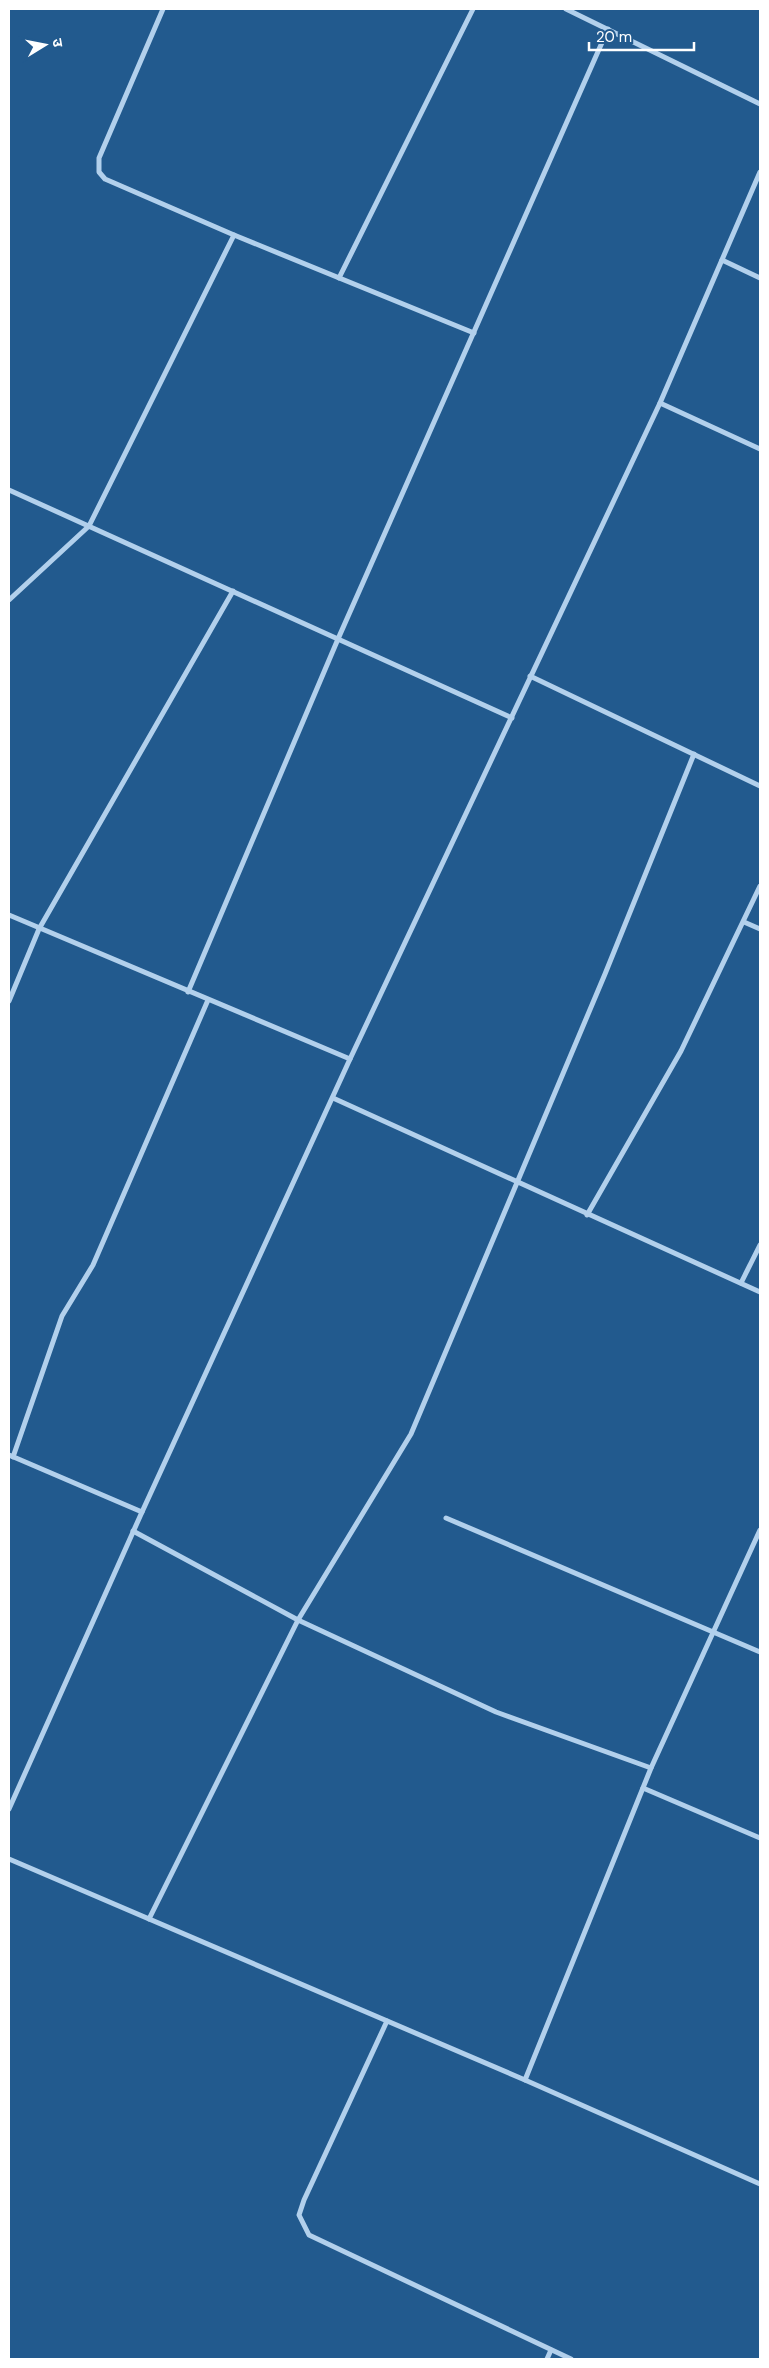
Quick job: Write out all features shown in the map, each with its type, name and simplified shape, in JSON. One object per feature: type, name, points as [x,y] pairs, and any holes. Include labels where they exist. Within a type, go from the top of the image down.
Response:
[{"type":"street","points":[[163,9],[99,158],[99,172],[105,179],[234,235],[474,333]]},
{"type":"street","points":[[339,278],[473,9]]},
{"type":"street","points":[[566,9],[760,104]]},
{"type":"street","points":[[188,992],[338,639],[608,29]]},
{"type":"street","points":[[9,1809],[133,1531],[350,1059],[660,403],[760,172]]},
{"type":"street","points":[[9,600],[90,526],[234,235]]},
{"type":"street","points":[[722,260],[760,278]]},
{"type":"street","points":[[660,403],[760,449]]},
{"type":"street","points":[[9,490],[512,718]]},
{"type":"street","points":[[9,1001],[39,929],[233,592]]},
{"type":"street","points":[[530,676],[760,786]]},
{"type":"street","points":[[149,1919],[298,1620],[411,1434],[694,754]]},
{"type":"street","points":[[587,1215],[681,1051],[760,886]]},
{"type":"street","points":[[9,916],[350,1059]]},
{"type":"street","points":[[744,922],[760,929]]},
{"type":"street","points":[[142,1512],[11,1456],[62,1316],[93,1265],[208,1000]]},
{"type":"street","points":[[333,1098],[760,1292]]},
{"type":"street","points":[[741,1284],[760,1245]]},
{"type":"street","points":[[446,1518],[760,1652]]},
{"type":"street","points":[[525,2080],[651,1768],[760,1530]]},
{"type":"street","points":[[133,1531],[298,1620],[496,1712],[651,1768]]},
{"type":"street","points":[[643,1788],[760,1838]]},
{"type":"street","points":[[9,1859],[525,2080],[760,2184]]},
{"type":"street","points":[[387,2021],[299,2215],[309,2235],[571,2359]]},
{"type":"street","points":[[547,2359],[551,2350]]}]
